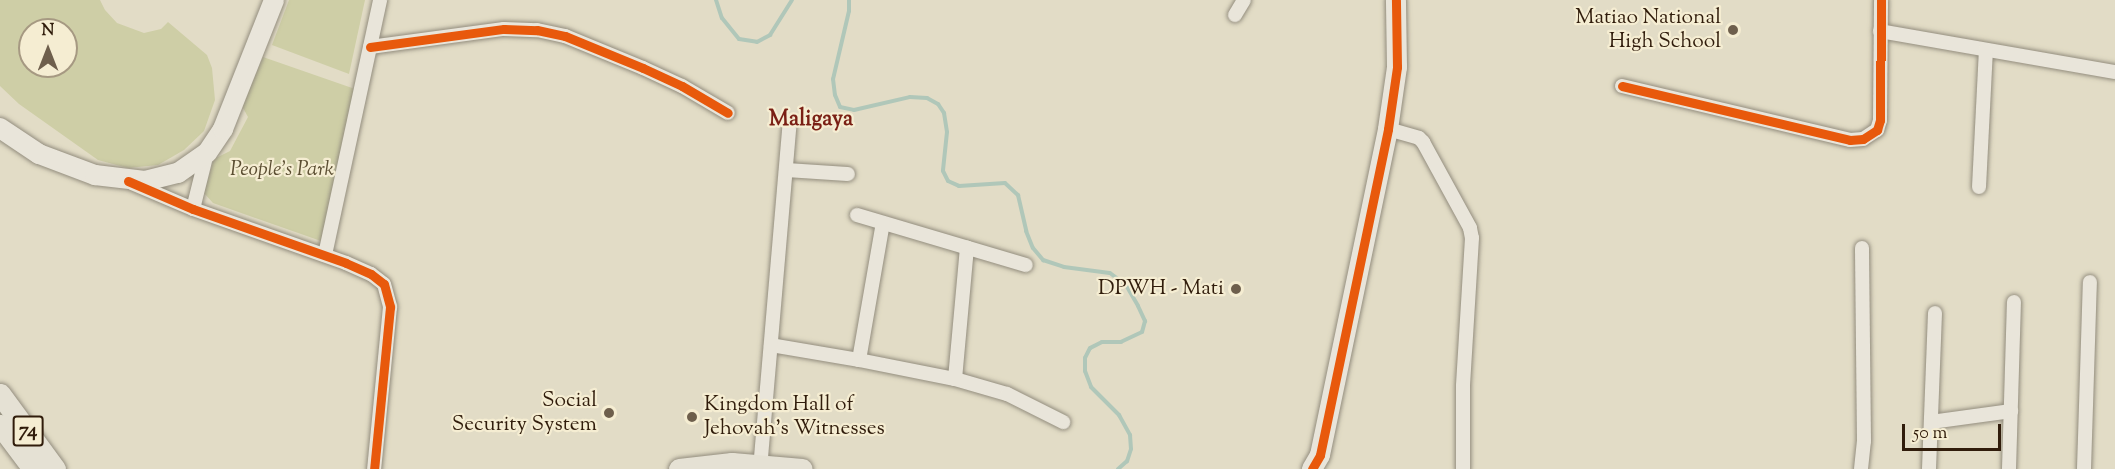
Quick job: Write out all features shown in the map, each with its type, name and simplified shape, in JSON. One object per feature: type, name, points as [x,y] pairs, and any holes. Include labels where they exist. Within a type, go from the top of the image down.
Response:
[{"type":"main road","name":"74","points":[[0,394],[55,469]]},
{"type":"main road","name":"74","points":[[0,425],[33,469]]},
{"type":"main road","points":[[679,469],[705,464],[802,469]]},
{"type":"street","points":[[128,181],[145,181],[170,176],[186,169],[207,153],[217,141],[230,115],[274,0]]},
{"type":"street","points":[[325,255],[380,0]]},
{"type":"street","points":[[1235,15],[1244,0]]},
{"type":"street","points":[[1318,465],[1388,129],[1397,67],[1396,0]]},
{"type":"street","points":[[1622,86],[1850,140],[1863,139],[1877,130],[1880,120],[1881,0]]},
{"type":"street","points":[[370,47],[504,29],[537,30],[565,36],[642,68],[682,86],[728,113]]},
{"type":"street","points":[[1880,31],[2115,72]]},
{"type":"street","points":[[1979,187],[1986,50]]},
{"type":"street","points":[[0,128],[28,148],[61,164],[128,181],[193,209],[325,255],[371,274],[384,284],[390,307],[374,469]]},
{"type":"street","points":[[760,466],[789,128]]},
{"type":"street","points":[[1388,129],[1419,138],[1423,142],[1470,228],[1472,238],[1463,386],[1463,469]]},
{"type":"street","points":[[193,209],[207,153]]},
{"type":"street","points":[[786,170],[848,174]]},
{"type":"street","points":[[857,215],[1026,265]]},
{"type":"street","points":[[859,360],[883,223]]},
{"type":"street","points":[[954,379],[967,248]]},
{"type":"street","points":[[1861,469],[1864,441],[1862,248]]},
{"type":"street","points":[[2084,469],[2090,282]]},
{"type":"street","points":[[2009,469],[2014,302]]},
{"type":"street","points":[[1929,469],[1935,313]]},
{"type":"street","points":[[771,345],[954,379],[1016,398],[1063,422]]},
{"type":"street","points":[[1931,422],[2011,411]]},
{"type":"green space","points":[[0,0],[100,0],[105,10],[117,23],[144,33],[161,29],[168,22],[207,55],[212,68],[215,100],[204,131],[184,150],[158,165],[128,168],[98,160],[19,104],[0,86]]},
{"type":"green space","points":[[289,0],[365,0],[349,74],[272,45]]},
{"type":"green space","name":"People's Park","points":[[263,57],[355,89],[321,241],[213,203],[204,193],[214,159],[230,151],[248,117],[242,106]]},
{"type":"waterway","points":[[716,0],[722,18],[739,39],[757,42],[770,35],[792,0]]},
{"type":"waterway","points":[[849,0],[849,11],[833,79],[835,95],[840,107],[854,110],[910,97],[927,98],[938,104],[944,113],[947,132],[943,171],[948,181],[959,186],[1005,183],[1018,195],[1026,231],[1033,248],[1043,260],[1064,267],[1110,273],[1126,285],[1145,321],[1142,332],[1121,342],[1102,342],[1090,348],[1085,358],[1085,371],[1091,387],[1119,415],[1130,435],[1131,449],[1127,461],[1118,469]]},
{"type":"cycle path","points":[[1312,469],[1320,455],[1388,129],[1397,67],[1396,0]]},
{"type":"cycle path","points":[[1622,86],[1850,140],[1863,139],[1877,130],[1880,120],[1881,0]]},
{"type":"cycle path","points":[[370,47],[504,29],[537,30],[565,36],[643,68],[682,86],[728,113]]},
{"type":"cycle path","points":[[128,181],[193,209],[346,263],[371,274],[384,284],[390,307],[374,469]]},
{"type":"place","name":"Matiao National High School","points":[[1733,30]]},
{"type":"place","name":"DPWH - Mati","points":[[1236,289]]},
{"type":"place","name":"Social Security System","points":[[609,413]]},
{"type":"place","name":"Kingdom Hall of Jehovah's Witnesses","points":[[692,417]]},
{"type":"district","name":"Maligaya","points":[[811,121]]}]
